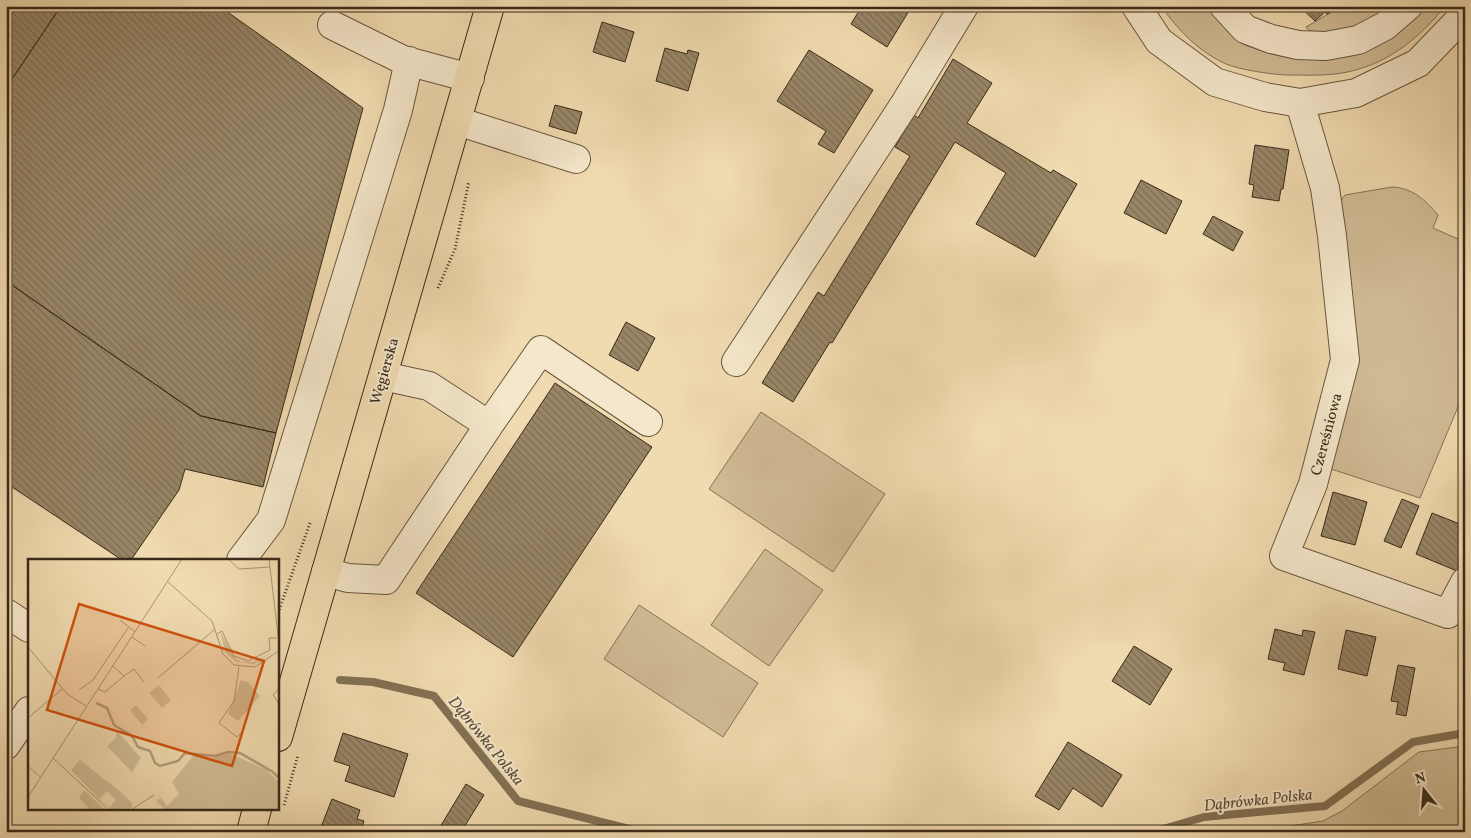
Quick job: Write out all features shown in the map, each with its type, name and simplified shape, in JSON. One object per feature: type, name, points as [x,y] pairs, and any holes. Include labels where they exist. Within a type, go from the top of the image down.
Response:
[{"type":"main road","name":"Węgierska","points":[[279,727],[326,572],[490,6]]},
{"type":"main road","points":[[251,832],[257,810]]},
{"type":"street","points":[[736,362],[904,105],[964,6]]},
{"type":"street","points":[[1136,6],[1159,41],[1215,82],[1265,98],[1300,103],[1356,93],[1418,64],[1465,14]]},
{"type":"street","points":[[1224,6],[1245,29],[1271,39],[1298,45],[1326,46],[1358,40],[1385,26],[1408,6]]},
{"type":"street","points":[[332,25],[409,61],[470,78]]},
{"type":"street","points":[[242,559],[271,520],[398,110],[409,61]]},
{"type":"street","name":"Czereśniowa","points":[[1300,103],[1325,188],[1345,360],[1313,484],[1284,556],[1448,614],[1465,582]]},
{"type":"street","points":[[457,121],[576,159]]},
{"type":"street","points":[[326,572],[348,578],[386,580],[541,350],[648,422]]},
{"type":"street","points":[[383,376],[429,386],[489,425]]},
{"type":"street","points":[[6,613],[28,627]]},
{"type":"street","points":[[6,745],[28,712]]},
{"type":"shaded area","points":[[1161,6],[1209,6],[1230,34],[1245,45],[1263,51],[1310,57],[1418,12],[1423,6],[1445,6],[1412,40],[1373,64],[1328,75],[1286,75],[1239,68],[1216,59],[1190,40]]},
{"type":"shaded area","points":[[1342,6],[1390,6],[1360,25],[1344,30],[1326,34],[1311,31],[1306,27]]},
{"type":"shaded area","points":[[1392,187],[1412,192],[1418,196],[1438,215],[1433,228],[1465,242],[1465,390],[1420,498],[1331,469],[1351,354],[1333,211],[1345,195]]},
{"type":"shaded area","points":[[761,412],[885,494],[833,572],[709,489]]},
{"type":"shaded area","points":[[765,549],[823,590],[769,666],[711,625]]},
{"type":"shaded area","points":[[639,605],[758,683],[723,737],[604,659]]},
{"type":"shaded area","points":[[1465,746],[1465,832],[1250,832],[1323,821],[1342,811],[1419,752]]},
{"type":"building","points":[[6,6],[61,6],[6,88]]},
{"type":"building","points":[[61,6],[219,6],[363,108],[276,433],[201,416],[6,281],[6,88]]},
{"type":"building","points":[[390,6],[408,6],[407,11]]},
{"type":"building","points":[[862,6],[912,6],[887,47],[851,24]]},
{"type":"building","points":[[1299,6],[1340,6],[1327,14],[1325,12],[1315,21]]},
{"type":"building","points":[[602,22],[634,32],[625,62],[593,52]]},
{"type":"building","points":[[665,48],[687,54],[688,50],[699,53],[688,91],[656,81]]},
{"type":"building","points":[[809,50],[873,90],[834,153],[818,144],[826,131],[777,101]]},
{"type":"building","points":[[953,59],[992,83],[967,123],[1051,173],[1053,170],[1077,184],[1035,257],[976,224],[1006,173],[955,142],[832,343],[830,342],[793,402],[762,383],[818,292],[824,296],[910,156],[895,147],[914,115],[918,118]]},
{"type":"building","points":[[555,105],[582,112],[576,134],[549,126]]},
{"type":"building","points":[[1255,145],[1289,150],[1283,189],[1281,189],[1279,201],[1252,197],[1254,185],[1249,184]]},
{"type":"building","points":[[1141,180],[1182,201],[1166,234],[1124,213]]},
{"type":"building","points":[[1213,216],[1243,232],[1233,251],[1203,234]]},
{"type":"building","points":[[6,281],[201,416],[276,433],[263,487],[185,469],[179,490],[132,559],[120,559],[6,483]]},
{"type":"building","points":[[626,322],[655,338],[638,371],[609,355]]},
{"type":"building","points":[[555,383],[652,447],[513,657],[416,593]]},
{"type":"building","points":[[1333,492],[1367,502],[1355,545],[1321,536]]},
{"type":"building","points":[[1402,499],[1419,506],[1401,548],[1384,541]]},
{"type":"building","points":[[1432,513],[1465,526],[1465,552],[1457,571],[1416,554]]},
{"type":"building","points":[[1275,629],[1302,636],[1303,630],[1315,632],[1304,675],[1283,670],[1285,663],[1268,659]]},
{"type":"building","points":[[1346,630],[1376,637],[1367,676],[1338,669]]},
{"type":"building","points":[[1134,646],[1172,669],[1150,705],[1112,681]]},
{"type":"building","points":[[1398,665],[1415,668],[1406,716],[1396,714],[1398,702],[1391,701]]},
{"type":"building","points":[[343,733],[408,754],[394,797],[345,781],[350,766],[334,761]]},
{"type":"building","points":[[1068,742],[1122,775],[1102,807],[1073,788],[1059,810],[1035,796]]},
{"type":"building","points":[[466,784],[484,795],[461,832],[437,832]]},
{"type":"building","points":[[332,799],[360,810],[357,819],[364,821],[360,832],[319,832]]},
{"type":"waterway","name":"Dąbrówka Polska","points":[[340,680],[373,682],[434,696],[518,801],[641,832]]},
{"type":"waterway","name":"Dąbrówka Polska","points":[[1153,832],[1204,817],[1325,806],[1413,742],[1465,733]]}]
